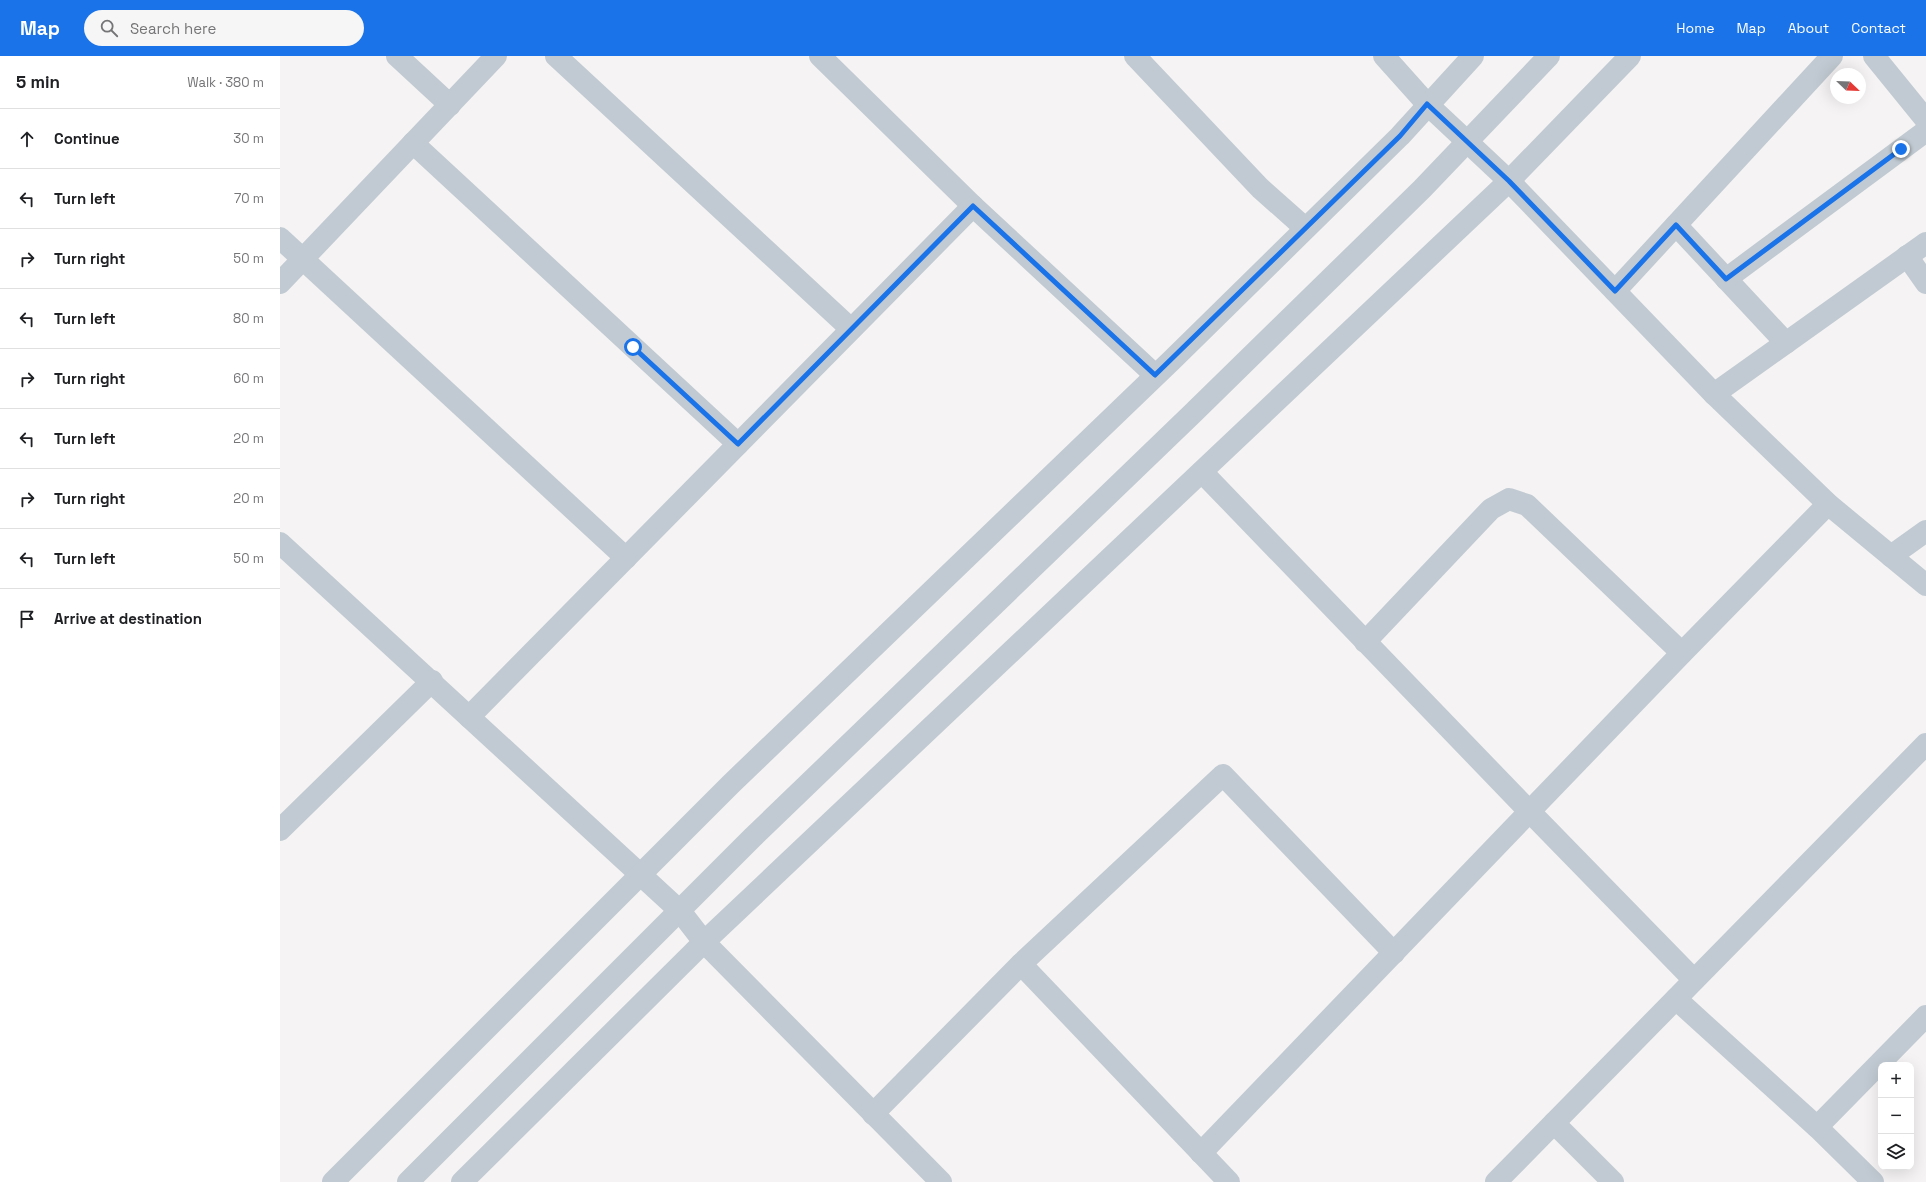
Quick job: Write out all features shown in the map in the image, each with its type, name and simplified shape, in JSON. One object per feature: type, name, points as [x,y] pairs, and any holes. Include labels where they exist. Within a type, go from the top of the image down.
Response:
[{"type":"street","points":[[397,56],[450,105]]},
{"type":"street","points":[[280,283],[496,56]]},
{"type":"street","points":[[556,56],[851,329]]},
{"type":"street","points":[[820,56],[973,206],[1155,375]]},
{"type":"street","points":[[1135,56],[1260,188],[1305,228]]},
{"type":"street","points":[[1384,56],[1427,104],[1509,181],[1714,394],[1828,504],[1926,585]]},
{"type":"street","points":[[333,1182],[731,784],[1155,375],[1400,136],[1427,104],[1473,56]]},
{"type":"street","points":[[408,1182],[753,837],[1194,413],[1422,190],[1549,56]]},
{"type":"street","points":[[462,1182],[704,942],[1509,181],[1630,56]]},
{"type":"street","points":[[1615,291],[1832,56]]},
{"type":"street","points":[[1874,56],[1926,120]]},
{"type":"street","points":[[1726,279],[1926,131]]},
{"type":"street","points":[[413,143],[738,444]]},
{"type":"street","points":[[469,717],[973,206]]},
{"type":"street","points":[[1676,225],[1786,343]]},
{"type":"street","points":[[280,238],[304,258],[626,558]]},
{"type":"street","points":[[1714,394],[1926,243]]},
{"type":"street","points":[[1907,256],[1926,284]]},
{"type":"street","points":[[1202,472],[1529,812],[1694,980]]},
{"type":"street","points":[[1365,642],[1492,509],[1508,499],[1527,505],[1682,653]]},
{"type":"street","points":[[1201,1152],[1682,653],[1828,504]]},
{"type":"street","points":[[1891,556],[1926,532]]},
{"type":"street","points":[[280,543],[680,910],[704,942],[941,1182]]},
{"type":"street","points":[[280,830],[432,681]]},
{"type":"street","points":[[1496,1182],[1926,744]]},
{"type":"street","points":[[873,1114],[1021,964],[1223,775],[1394,952]]},
{"type":"street","points":[[1021,964],[1229,1182]]},
{"type":"street","points":[[1676,999],[1817,1127],[1873,1182]]},
{"type":"street","points":[[1817,1127],[1926,1016]]},
{"type":"street","points":[[1554,1123],[1613,1182]]},
{"type":"route","points":[[633,347],[738,444],[973,206],[1155,375],[1400,136],[1427,104],[1509,181],[1615,291],[1676,225],[1726,279],[1901,149]]}]
